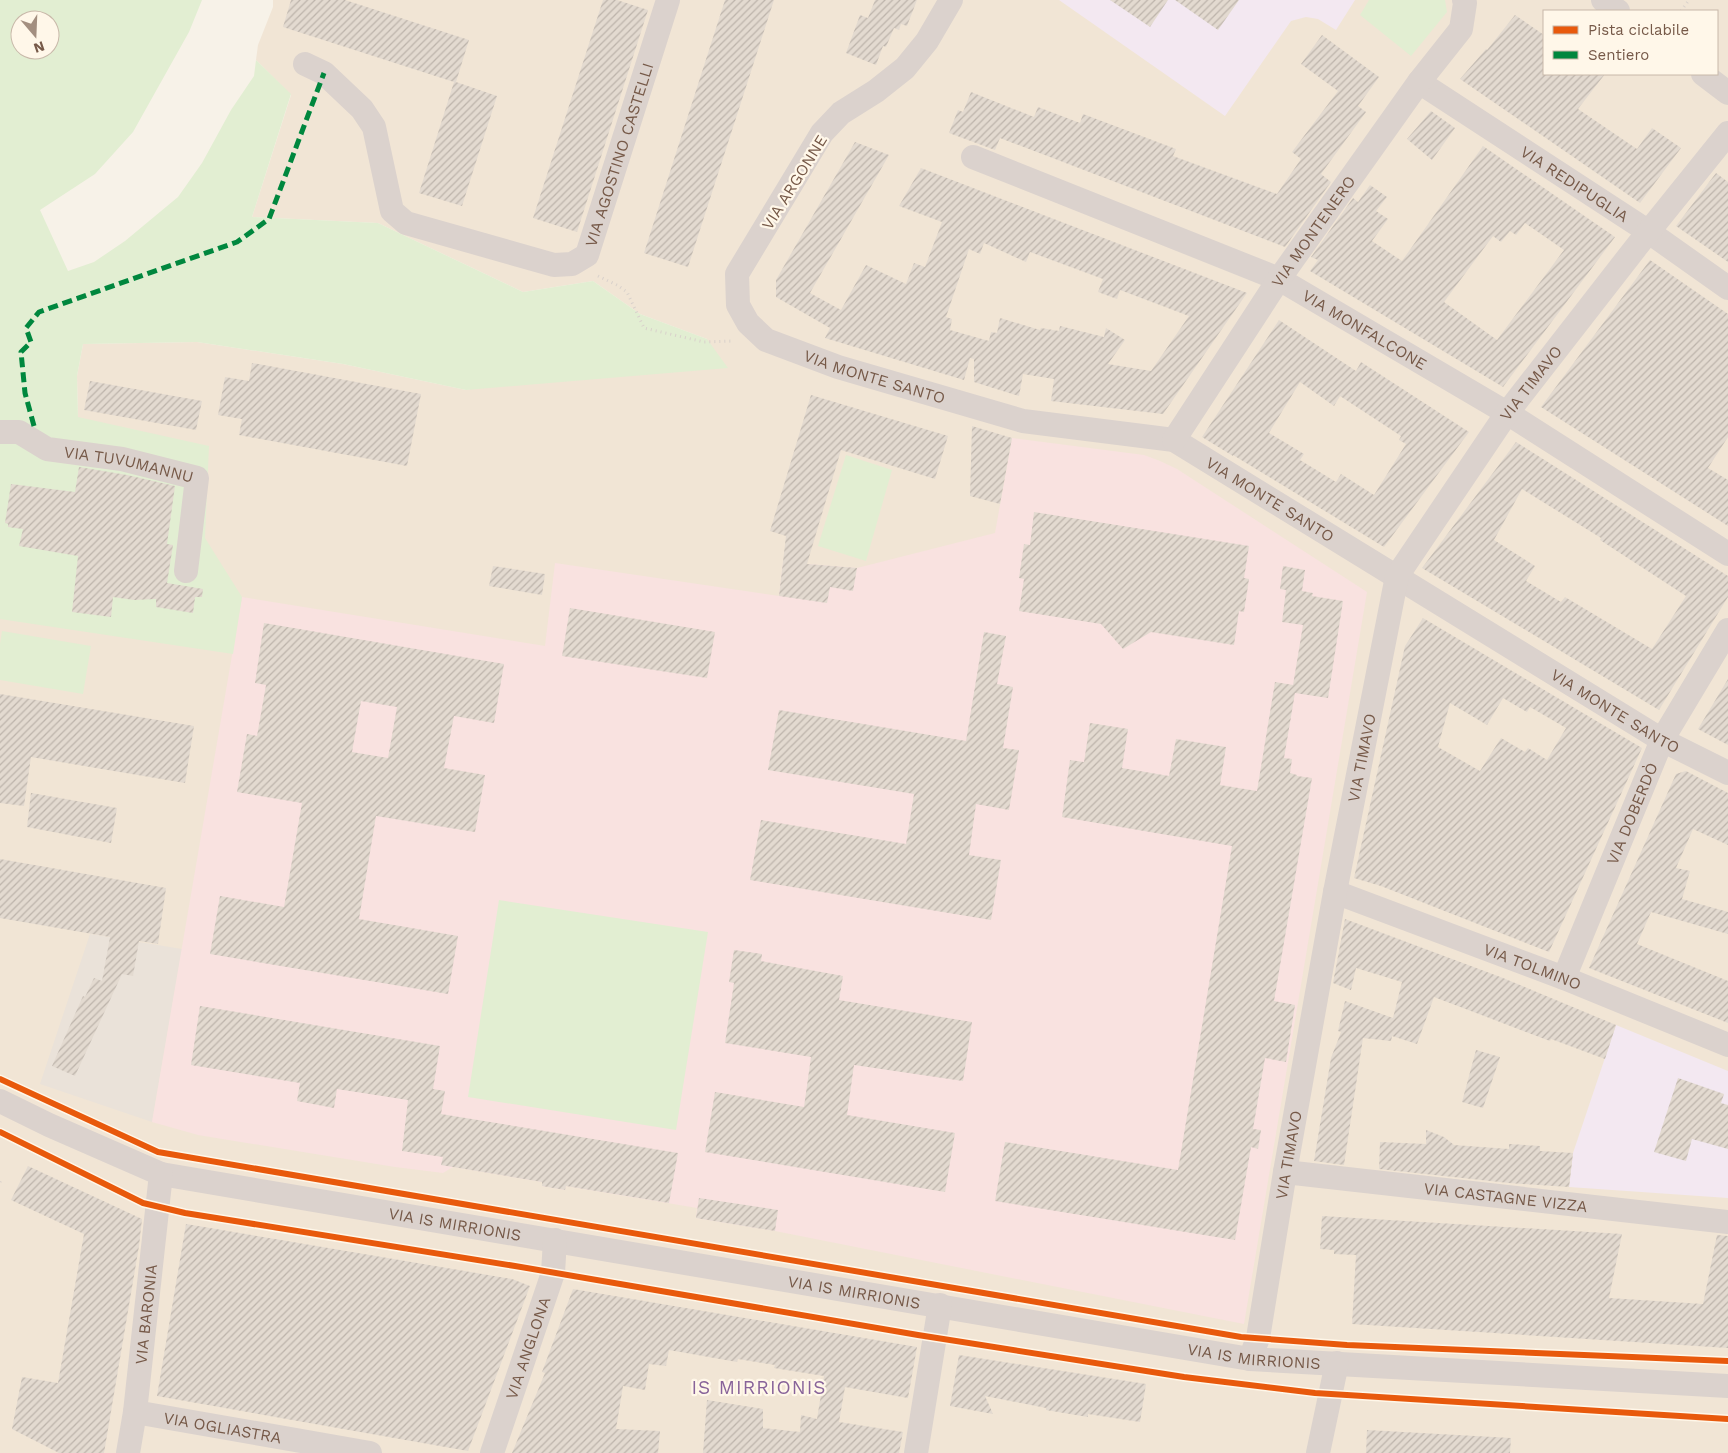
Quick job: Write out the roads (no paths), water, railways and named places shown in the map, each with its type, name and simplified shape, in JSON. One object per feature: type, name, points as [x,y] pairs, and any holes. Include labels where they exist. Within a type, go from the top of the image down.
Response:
[{"type":"street","name":"VIA AGOSTINO CASTELLI","points":[[305,64],[324,73],[366,115],[374,128],[392,211],[406,223],[554,264],[572,264],[586,255],[668,0]]},
{"type":"street","name":"VIA ARGONNE","points":[[766,340],[748,323],[738,305],[737,274],[822,133],[841,113],[876,91],[905,68],[927,41],[951,0]]},
{"type":"street","name":"VIA MONTENERO","points":[[1174,440],[1279,280],[1419,82],[1461,29],[1464,0]]},
{"type":"street","points":[[1603,0],[1617,10]]},
{"type":"street","points":[[1704,75],[1728,93]]},
{"type":"street","name":"VIA REDIPUGLIA","points":[[1419,82],[1648,232],[1728,288]]},
{"type":"street","points":[[1648,232],[1728,133]]},
{"type":"street","name":"VIA MONFALCONE","points":[[973,158],[1279,280],[1507,413],[1728,554]]},
{"type":"street","name":"VIA TIMAVO","points":[[1250,1358],[1258,1338],[1285,1172],[1335,892],[1396,576],[1507,413],[1648,232]]},
{"type":"street","name":"VIA MONTE SANTO","points":[[766,340],[838,367],[1023,421],[1174,440],[1662,740],[1728,773]]},
{"type":"street","name":"VIA TUVUMANNU","points":[[0,432],[19,432],[47,449],[122,458],[197,478],[186,571]]},
{"type":"street","name":"VIA DOBERDÒ","points":[[1564,978],[1662,740],[1728,630]]},
{"type":"street","name":"VIA TOLMINO","points":[[1335,892],[1564,978],[1728,1045]]},
{"type":"street","name":"VIA IS MIRRIONIS","points":[[0,1101],[49,1125],[161,1174],[1250,1358],[1728,1386]]},
{"type":"street","name":"VIA CASTAGNE VIZZA","points":[[1285,1172],[1728,1222]]},
{"type":"street","name":"VIA BARONIA","points":[[128,1453],[135,1412],[161,1174]]},
{"type":"street","name":"VIA ANGLONA","points":[[492,1453],[553,1273],[555,1240]]},
{"type":"street","points":[[916,1453],[940,1305]]},
{"type":"street","points":[[1318,1453],[1337,1364]]},
{"type":"street","name":"VIA OGLIASTRA","points":[[135,1412],[370,1453]]},
{"type":"district","name":"IS MIRRIONIS","points":[[759,1387]]}]
